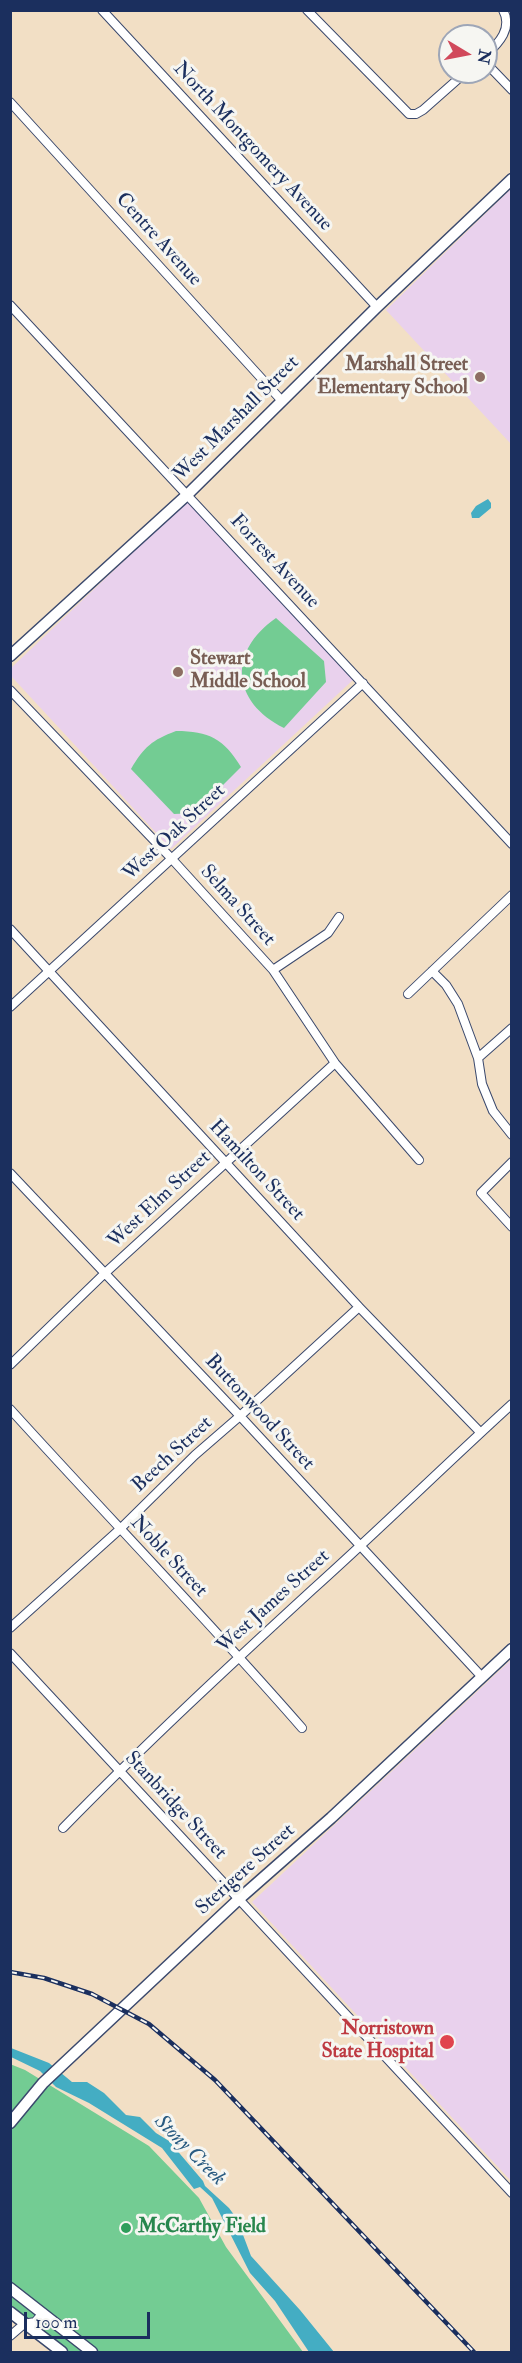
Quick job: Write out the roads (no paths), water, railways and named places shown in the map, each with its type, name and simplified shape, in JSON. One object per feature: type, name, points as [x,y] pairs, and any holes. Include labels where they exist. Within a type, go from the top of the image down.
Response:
[{"type":"street","name":"North Montgomery Avenue","points":[[102,10],[377,307]]},
{"type":"street","points":[[307,10],[409,114],[416,114],[423,110],[452,84]]},
{"type":"street","points":[[498,41],[508,24],[503,10]]},
{"type":"street","points":[[498,75],[512,90]]},
{"type":"street","name":"Centre Avenue","points":[[10,102],[282,400]]},
{"type":"street","name":"West Marshall Street","points":[[10,656],[188,494],[377,307],[512,179]]},
{"type":"street","name":"Forrest Avenue","points":[[10,305],[512,844]]},
{"type":"street","name":"West Oak Street","points":[[10,1008],[363,683]]},
{"type":"street","name":"Selma Street","points":[[10,690],[171,858],[273,970],[334,1063],[418,1160]]},
{"type":"street","points":[[408,994],[512,895]]},
{"type":"street","points":[[273,970],[328,933],[339,917]]},
{"type":"street","name":"Hamilton Street","points":[[10,929],[359,1307],[480,1432]]},
{"type":"street","points":[[432,971],[446,985],[458,1004],[478,1058],[482,1084],[493,1111],[512,1135]]},
{"type":"street","points":[[478,1058],[512,1028]]},
{"type":"street","name":"West Elm Street","points":[[10,1365],[104,1274],[334,1063]]},
{"type":"street","points":[[512,1162],[481,1193],[512,1227]]},
{"type":"street","name":"Buttonwood Street","points":[[10,1173],[482,1677]]},
{"type":"street","name":"Beech Street","points":[[10,1629],[119,1530],[195,1455],[359,1307]]},
{"type":"street","name":"West James Street","points":[[63,1828],[119,1770],[239,1656],[512,1404]]},
{"type":"street","name":"Noble Street","points":[[10,1409],[119,1530],[239,1656],[302,1728]]},
{"type":"street","name":"Sterigere Street","points":[[10,2123],[43,2083],[67,2060],[512,1649]]},
{"type":"street","name":"Stanbridge Street","points":[[10,1653],[512,2193]]},
{"type":"street","points":[[10,2288],[92,2352]]},
{"type":"street","points":[[10,2312],[62,2352]]},
{"type":"street","points":[[10,2336],[24,2324],[35,2322],[43,2313]]},
{"type":"water","points":[[488,499],[491,508],[479,518],[472,518],[471,513],[476,506]]},
{"type":"water","points":[[11,2048],[49,2063],[72,2082],[87,2082],[104,2093],[126,2115],[140,2117],[156,2133],[169,2141],[205,2186],[229,2208],[237,2219],[251,2256],[334,2352],[309,2352],[275,2301],[250,2273],[212,2198],[200,2187],[194,2189],[162,2148],[89,2103],[56,2087],[40,2071],[11,2057]]},
{"type":"railway","points":[[10,1972],[44,1978],[92,1994],[149,2024],[215,2080],[474,2352]]},
{"type":"place","name":"Marshall Street Elementary School","points":[[480,377]]},
{"type":"place","name":"Stewart Middle School","points":[[178,672]]},
{"type":"place","name":"Norristown State Hospital","points":[[447,2042]]},
{"type":"place","name":"McCarthy Field","points":[[126,2228]]},
{"type":"water label","name":"Stony Creek","points":[[189,2151]]}]
